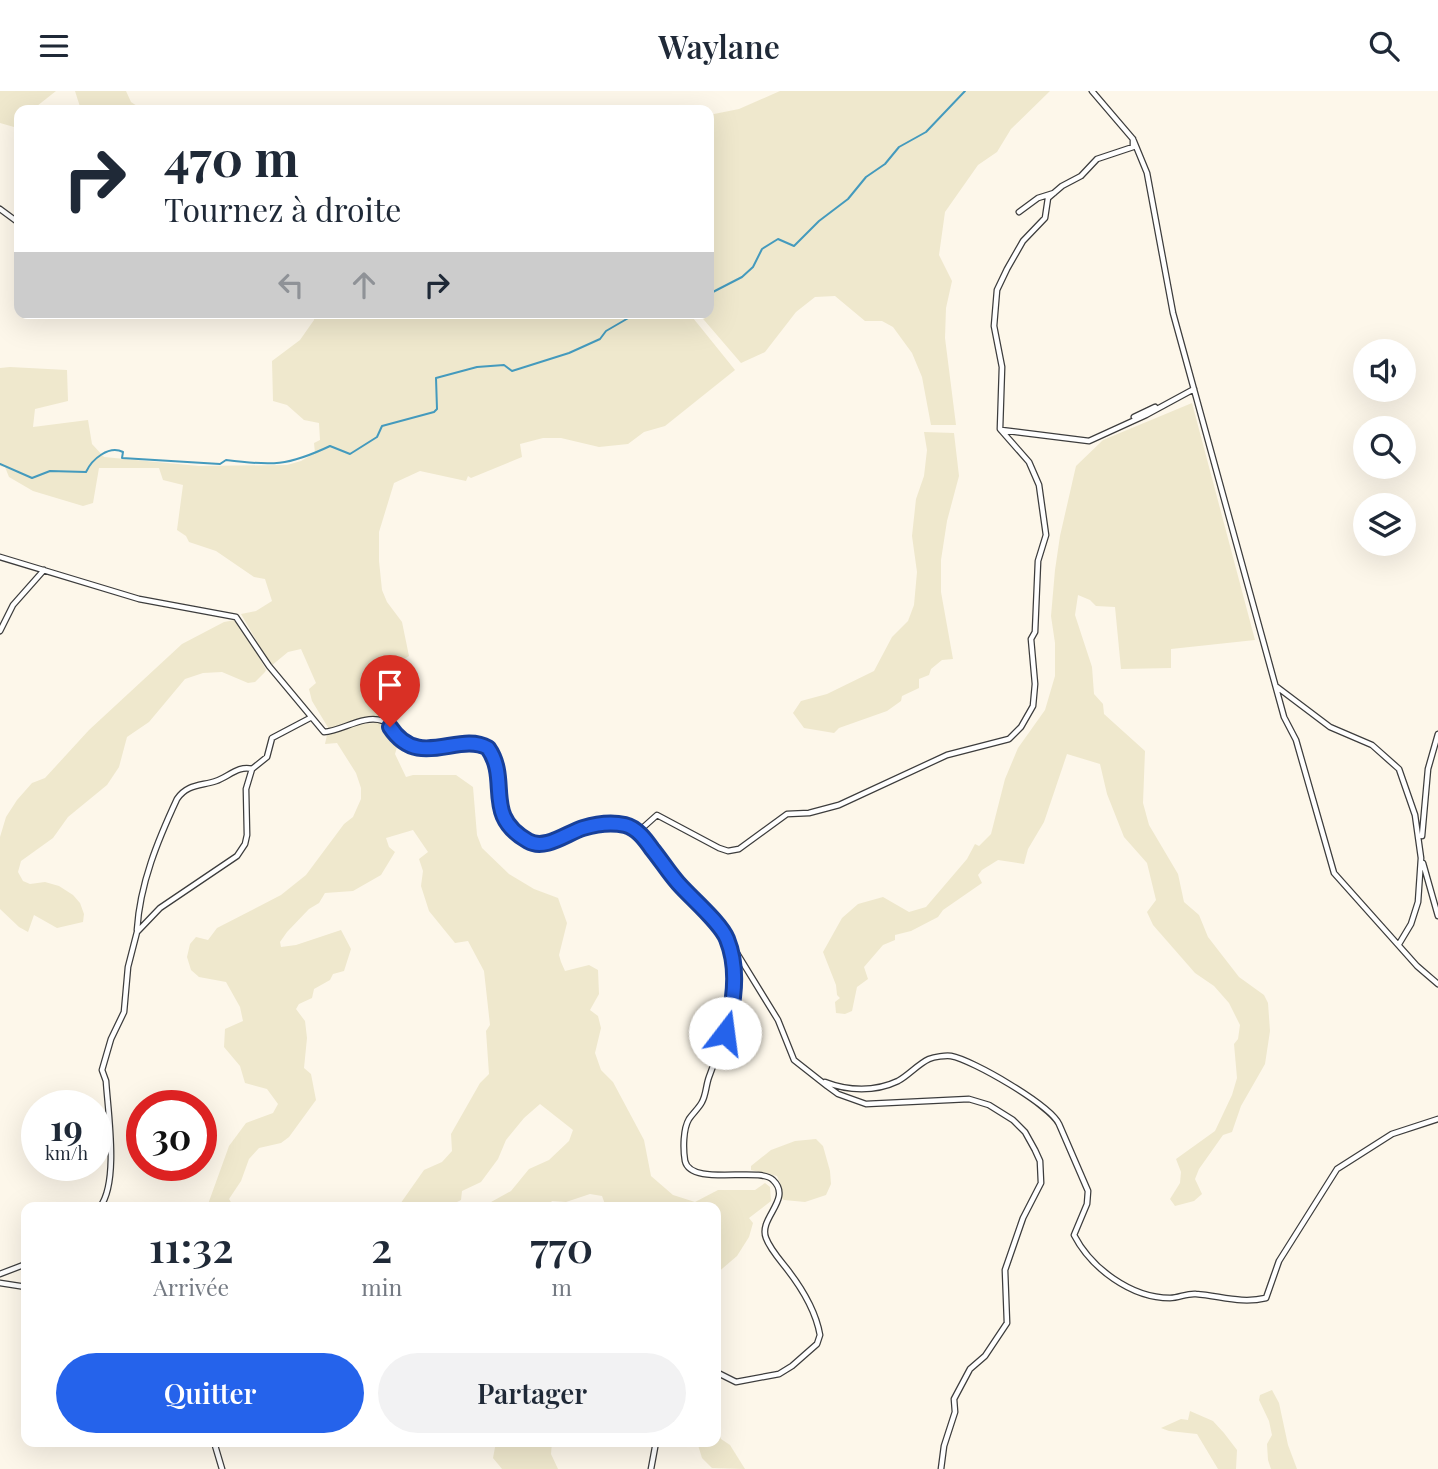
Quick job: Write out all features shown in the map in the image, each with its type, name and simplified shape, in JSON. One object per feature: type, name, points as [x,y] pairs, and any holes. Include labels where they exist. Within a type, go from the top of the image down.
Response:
[{"type":"street","points":[[1092,91],[1133,139],[1147,173],[1173,313],[1284,717],[1296,740],[1334,873],[1348,892],[1438,985]]},
{"type":"street","points":[[638,832],[657,815],[719,848],[738,849],[787,814],[809,813],[839,805],[947,755],[1006,740],[1015,734],[1034,706],[1031,639],[1035,632],[1038,561],[1046,535],[1035,474],[1018,447],[1000,429],[1002,367],[994,326],[997,290],[1016,251],[1045,218],[1047,201],[1055,192],[1081,176],[1097,159],[1133,147],[1133,139]]},
{"type":"street","points":[[1018,212],[1045,194],[1055,192]]},
{"type":"street","points":[[1000,429],[1084,442],[1146,415],[1194,389]]},
{"type":"street","points":[[0,557],[139,599],[236,617],[264,661],[304,706],[310,718],[326,732],[363,721],[384,721],[398,738],[412,748],[475,744],[485,746],[493,755],[500,776],[500,808],[515,830],[533,843],[545,843],[597,825],[629,825],[638,832],[676,881],[727,937],[778,1020],[794,1060],[838,1094],[866,1104],[970,1098],[989,1105],[1013,1120],[1025,1132],[1040,1161],[1041,1183],[1023,1218],[1005,1270],[1007,1323],[985,1356],[971,1369],[954,1399],[955,1412],[944,1446],[941,1469]]},
{"type":"street","points":[[0,631],[13,604],[44,570]]},
{"type":"street","points":[[1276,687],[1330,727],[1372,745],[1399,769],[1407,786],[1421,842]]},
{"type":"street","points":[[137,932],[160,908],[237,856],[247,835],[244,803],[252,769],[267,757],[272,738],[310,718]]},
{"type":"street","points":[[1399,944],[1411,924],[1419,902],[1428,768],[1438,734]]},
{"type":"street","points":[[104,1202],[109,1177],[106,1081],[102,1070],[111,1039],[124,1012],[128,967],[154,849],[181,792],[197,784],[218,781],[244,768],[252,769]]},
{"type":"street","points":[[1421,858],[1438,916]]},
{"type":"street","points":[[721,1375],[736,1383],[779,1374],[817,1344],[820,1335],[800,1287],[765,1238],[764,1227],[779,1199],[780,1191],[774,1180],[760,1175],[726,1176],[692,1170],[685,1164],[684,1147],[688,1121],[703,1101],[733,1000],[733,977],[727,937]]},
{"type":"street","points":[[821,1080],[840,1087],[873,1089],[899,1080],[929,1059],[950,1056],[1013,1086],[1056,1116],[1088,1191],[1087,1205],[1074,1235],[1088,1259],[1099,1270],[1138,1292],[1168,1298],[1187,1294],[1235,1301],[1266,1298],[1279,1261],[1337,1169],[1392,1134],[1438,1119]]},
{"type":"street","points":[[0,1274],[21,1266]]},
{"type":"street","points":[[0,1283],[21,1286]]},
{"type":"street","points":[[215,1447],[222,1469]]},
{"type":"street","points":[[651,1469],[655,1447]]},
{"type":"shaded area","points":[[0,91],[56,91],[38,105],[14,105],[14,127],[0,123]]},
{"type":"shaded area","points":[[75,91],[126,91],[136,105],[79,105]]},
{"type":"shaded area","points":[[780,91],[1050,91],[1011,129],[997,152],[978,165],[945,212],[939,255],[952,281],[946,308],[945,338],[956,425],[931,425],[922,377],[912,353],[893,327],[882,321],[865,321],[835,296],[815,297],[796,312],[765,352],[741,363],[703,319],[714,319],[714,114],[739,109]]},
{"type":"shaded area","points":[[694,319],[735,370],[665,426],[644,432],[628,444],[599,447],[561,438],[543,438],[520,444],[522,457],[471,478],[468,476],[466,481],[420,471],[394,483],[379,532],[379,561],[382,590],[387,602],[402,622],[409,656],[396,664],[396,676],[391,678],[393,698],[375,703],[378,717],[329,729],[312,701],[309,689],[316,683],[301,649],[288,652],[271,666],[241,614],[256,611],[272,601],[265,579],[254,577],[216,551],[189,542],[186,536],[177,530],[183,485],[163,480],[159,468],[99,468],[93,503],[83,506],[33,491],[9,477],[5,467],[0,466],[0,368],[10,367],[67,370],[68,401],[35,409],[33,427],[88,420],[92,444],[104,457],[199,466],[287,465],[301,461],[315,453],[314,443],[320,440],[319,423],[304,420],[287,405],[273,401],[272,361],[300,340],[314,320]]},
{"type":"shaded area","points":[[1192,403],[1255,640],[1171,649],[1171,668],[1121,669],[1115,607],[1096,606],[1078,595],[1075,615],[1092,667],[1094,694],[1103,704],[1104,714],[1145,751],[1143,803],[1149,825],[1178,874],[1184,902],[1199,915],[1208,937],[1239,977],[1264,995],[1268,1003],[1270,1031],[1265,1064],[1241,1106],[1232,1132],[1223,1135],[1199,1169],[1195,1179],[1202,1194],[1194,1201],[1175,1206],[1170,1199],[1180,1183],[1181,1172],[1176,1159],[1215,1131],[1232,1095],[1237,1078],[1234,1044],[1238,1039],[1240,1025],[1229,1003],[1214,986],[1195,973],[1153,925],[1147,912],[1156,900],[1147,863],[1124,837],[1107,794],[1100,764],[1067,754],[1044,822],[1028,849],[1024,864],[998,860],[978,875],[982,883],[943,910],[938,917],[911,931],[895,935],[895,940],[883,945],[864,967],[868,979],[857,987],[852,1011],[845,1014],[836,1013],[835,1002],[840,998],[823,952],[842,918],[858,904],[883,897],[909,912],[926,907],[967,859],[975,844],[979,846],[991,834],[1005,779],[1018,748],[1045,710],[1055,676],[1055,643],[1051,616],[1055,570],[1076,466],[1103,440]]},
{"type":"shaded area","points":[[924,432],[954,433],[959,476],[947,521],[941,560],[941,592],[953,659],[942,660],[931,669],[929,675],[919,679],[919,688],[902,696],[901,701],[887,711],[839,728],[834,733],[804,728],[793,713],[801,701],[827,694],[874,671],[892,637],[908,621],[914,605],[917,572],[912,536],[916,499],[924,476],[927,450]]},
{"type":"shaded area","points":[[235,620],[242,626],[265,672],[255,682],[248,683],[222,672],[203,673],[185,679],[149,722],[127,737],[119,767],[107,785],[68,817],[53,838],[21,861],[18,872],[23,881],[30,884],[45,882],[59,886],[73,895],[80,903],[84,914],[83,922],[57,928],[34,915],[28,932],[19,927],[0,909],[0,837],[6,817],[17,800],[32,783],[45,778],[89,730],[182,644],[224,622]]},
{"type":"shaded area","points":[[383,722],[392,733],[397,747],[395,754],[406,777],[456,775],[473,787],[477,835],[482,848],[509,874],[534,889],[558,898],[567,923],[559,955],[565,971],[589,965],[598,970],[599,994],[590,1010],[598,1016],[601,1028],[595,1053],[601,1070],[613,1082],[644,1140],[651,1176],[673,1195],[695,1202],[604,1202],[602,1196],[590,1194],[566,1202],[491,1202],[511,1191],[529,1169],[549,1160],[569,1141],[573,1130],[540,1104],[506,1140],[498,1159],[481,1182],[462,1191],[461,1200],[402,1202],[424,1170],[442,1162],[452,1151],[451,1134],[480,1083],[489,1074],[486,1031],[490,1025],[484,971],[468,941],[455,943],[429,911],[421,886],[423,871],[419,859],[428,852],[413,830],[386,838],[389,847],[395,852],[381,875],[353,891],[325,893],[319,903],[309,909],[280,942],[281,947],[296,945],[341,930],[351,949],[344,971],[333,974],[330,980],[314,989],[312,998],[299,1004],[296,1009],[305,1021],[307,1038],[304,1068],[311,1074],[316,1100],[289,1137],[281,1143],[259,1148],[249,1159],[241,1181],[229,1199],[231,1202],[209,1202],[229,1146],[246,1123],[273,1113],[278,1104],[267,1089],[245,1083],[240,1066],[224,1047],[225,1029],[243,1021],[240,1007],[226,982],[199,977],[191,970],[187,957],[190,944],[196,937],[208,940],[217,928],[281,895],[306,875],[344,824],[353,817],[361,799],[361,788],[356,773],[337,743],[325,744],[327,735],[354,725]]},
{"type":"shaded area","points":[[816,1139],[823,1146],[830,1171],[831,1184],[826,1195],[805,1202],[784,1200],[780,1197],[782,1188],[777,1176],[751,1170],[751,1166],[771,1150],[795,1141]]},
{"type":"shaded area","points":[[765,1183],[770,1187],[771,1201],[749,1218],[753,1223],[749,1237],[737,1256],[721,1270],[721,1202],[695,1202],[718,1190],[755,1190]]},
{"type":"shaded area","points":[[1272,1390],[1279,1403],[1288,1445],[1297,1469],[1271,1469],[1268,1460],[1267,1444],[1272,1435],[1259,1400],[1260,1395]]},
{"type":"shaded area","points":[[1190,1411],[1213,1421],[1224,1433],[1237,1450],[1236,1469],[1218,1469],[1197,1434],[1161,1428],[1181,1419],[1188,1420]]},
{"type":"shaded area","points":[[721,1439],[730,1445],[745,1469],[712,1468],[702,1458],[699,1447],[721,1447]]},
{"type":"shaded area","points":[[495,1447],[552,1447],[551,1454],[558,1469],[502,1469],[493,1458]]},
{"type":"waterway","points":[[714,291],[742,277],[753,267],[762,249],[778,239],[794,246],[819,221],[848,199],[866,177],[885,164],[899,147],[926,132],[965,91]]},
{"type":"waterway","points":[[0,464],[32,478],[50,471],[86,472],[92,462],[112,450],[123,452],[122,458],[220,464],[226,460],[280,463],[330,446],[350,454],[377,437],[382,426],[434,412],[437,409],[436,378],[477,367],[504,365],[512,371],[569,353],[600,339],[606,331],[627,319]]},
{"type":"route","points":[[390,727],[398,738],[412,748],[477,744],[488,748],[500,776],[500,808],[515,830],[526,840],[545,843],[582,828],[606,824],[629,825],[643,836],[676,881],[727,937],[733,977],[733,1000],[725,1033]]}]
